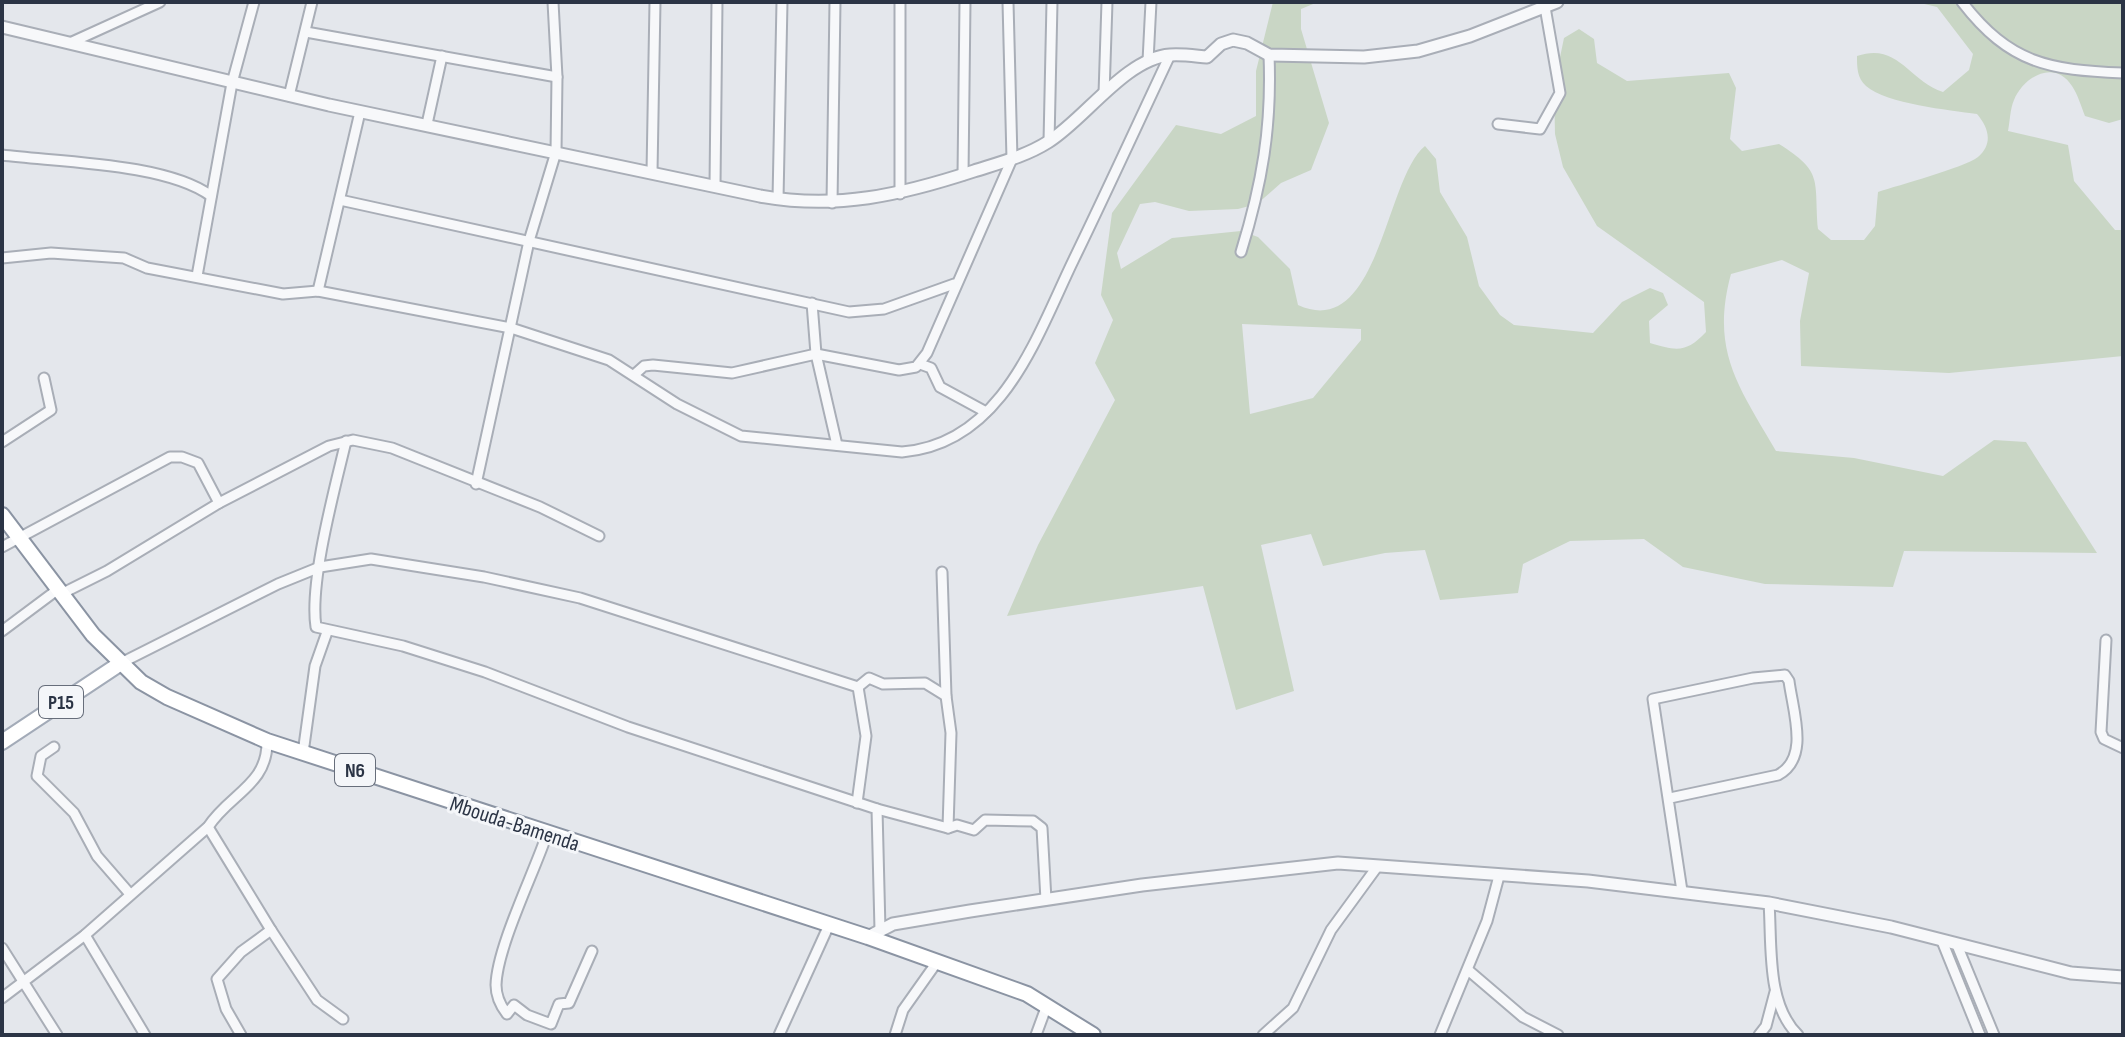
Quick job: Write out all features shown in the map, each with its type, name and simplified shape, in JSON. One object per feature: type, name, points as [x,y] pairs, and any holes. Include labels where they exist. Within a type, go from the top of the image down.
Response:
[{"type":"main road","name":"Mbouda-Bamenda","points":[[2,515],[59,592],[121,663],[167,697],[267,741],[829,925],[874,933],[937,962],[1047,1005],[1093,1035]]},
{"type":"main road","name":"P15","points":[[2,742],[121,663]]},
{"type":"street","points":[[72,42],[160,2]]},
{"type":"street","points":[[197,276],[232,83],[254,2]]},
{"type":"street","points":[[289,96],[312,2]]},
{"type":"street","points":[[476,484],[529,241],[556,152],[557,77],[553,2]]},
{"type":"street","points":[[652,172],[655,2]]},
{"type":"street","points":[[715,185],[717,2]]},
{"type":"street","points":[[778,199],[782,2]]},
{"type":"street","points":[[832,203],[835,2]]},
{"type":"street","points":[[900,2],[900,194]]},
{"type":"street","points":[[963,175],[965,2]]},
{"type":"street","points":[[635,374],[644,366],[653,365],[732,373],[816,354],[899,370],[911,370],[920,364],[944,318],[954,284],[1012,159],[1008,2]]},
{"type":"street","points":[[1049,142],[1052,2]]},
{"type":"street","points":[[1104,94],[1107,2]]},
{"type":"street","points":[[1148,61],[1151,2]]},
{"type":"street","points":[[1962,2],[1994,36],[2028,60],[2076,71],[2123,73]]},
{"type":"street","points":[[2,27],[360,112],[778,199],[832,203],[900,194],[1012,159],[1049,142],[1148,61],[1170,55],[1207,57],[1221,44],[1233,40],[1247,43],[1269,55],[1364,57],[1418,51],[1551,4],[1560,93],[1540,129],[1498,124]]},
{"type":"street","points":[[306,32],[557,77]]},
{"type":"street","points":[[2,258],[51,253],[124,258],[147,268],[283,294],[318,291],[511,328],[595,355],[635,374],[677,404],[741,436],[902,452],[922,451],[965,431],[986,412],[1039,341],[1170,55]]},
{"type":"street","points":[[1241,252],[1260,191],[1267,147],[1269,55]]},
{"type":"street","points":[[427,124],[442,56]]},
{"type":"street","points":[[318,291],[360,112]]},
{"type":"street","points":[[2,155],[146,172],[202,190],[211,196]]},
{"type":"street","points":[[340,200],[704,283],[849,312],[874,311],[954,284]]},
{"type":"street","points":[[812,303],[816,354],[837,445]]},
{"type":"street","points":[[920,364],[931,368],[940,387],[986,412]]},
{"type":"street","points":[[2,442],[51,410],[44,378]]},
{"type":"street","points":[[346,441],[320,567],[314,614],[316,627],[327,632],[403,646],[457,663],[560,698],[628,727],[877,809],[948,828],[957,825],[974,830],[985,820],[1033,821],[1039,824],[1046,900]]},
{"type":"street","points":[[2,631],[59,592],[107,571],[219,503],[346,441],[392,448],[540,507],[599,536]]},
{"type":"street","points":[[2,547],[170,457],[182,457],[198,463],[219,503]]},
{"type":"street","points":[[121,663],[278,584],[320,567],[371,559],[563,593],[858,687]]},
{"type":"street","points":[[942,572],[946,696],[951,733],[948,828]]},
{"type":"street","points":[[303,753],[315,666],[327,632]]},
{"type":"street","points":[[2106,640],[2101,732],[2104,739],[2123,748]]},
{"type":"street","points":[[1670,798],[1778,775],[1790,769],[1797,751],[1789,681],[1785,675],[1753,678],[1653,699],[1682,891]]},
{"type":"street","points":[[858,687],[869,678],[883,684],[925,683],[946,696]]},
{"type":"street","points":[[857,803],[866,736],[858,687]]},
{"type":"street","points":[[2,998],[85,935],[208,827],[218,811],[257,780],[268,759],[267,741]]},
{"type":"street","points":[[54,747],[41,756],[37,776],[74,813],[97,856],[130,894]]},
{"type":"street","points":[[877,809],[874,933],[893,924],[1046,900],[1338,863],[1682,891],[1769,903],[2071,973],[2123,977]]},
{"type":"street","points":[[208,827],[317,1000],[343,1019]]},
{"type":"street","points":[[547,834],[499,970],[496,983],[501,1006],[507,1014],[514,1005],[527,1015],[551,1024],[559,1004],[569,1003],[592,951]]},
{"type":"street","points":[[1263,1035],[1293,1008],[1331,930],[1377,867]]},
{"type":"street","points":[[1440,1035],[1468,970],[1499,876]]},
{"type":"street","points":[[1769,903],[1776,989],[1782,1010],[1798,1035]]},
{"type":"street","points":[[779,1035],[829,925]]},
{"type":"street","points":[[241,1035],[226,1009],[217,979],[241,952],[271,930]]},
{"type":"street","points":[[85,935],[145,1035]]},
{"type":"street","points":[[1942,941],[1980,1035]]},
{"type":"street","points":[[1957,945],[1994,1035]]},
{"type":"street","points":[[2,948],[57,1035]]},
{"type":"street","points":[[895,1035],[903,1010],[937,962]]},
{"type":"street","points":[[1468,970],[1523,1017],[1558,1035]]},
{"type":"street","points":[[1759,1035],[1766,1026],[1776,989]]},
{"type":"street","points":[[1036,1035],[1047,1005]]},
{"type":"green space","points":[[1273,2],[1318,2],[1301,9],[1301,29],[1329,123],[1311,170],[1281,183],[1257,204],[1238,209],[1189,211],[1155,202],[1140,204],[1117,253],[1121,269],[1172,238],[1241,231],[1258,237],[1290,269],[1298,305],[1325,310],[1346,300],[1363,279],[1411,164],[1425,146],[1436,159],[1440,192],[1467,237],[1479,286],[1500,315],[1514,325],[1593,333],[1622,302],[1650,288],[1663,293],[1668,305],[1649,321],[1650,343],[1681,348],[1693,344],[1706,332],[1704,302],[1597,226],[1563,167],[1555,134],[1554,86],[1564,38],[1579,29],[1594,39],[1597,63],[1627,81],[1729,73],[1736,88],[1730,139],[1742,151],[1779,144],[1804,162],[1816,188],[1818,229],[1831,240],[1864,240],[1875,226],[1878,192],[1978,157],[1986,146],[1988,135],[1977,114],[1919,105],[1888,97],[1866,86],[1857,68],[1857,56],[1871,53],[1893,58],[1943,92],[1969,70],[1973,54],[1937,7],[1916,2],[2123,2],[2123,119],[2109,123],[2085,116],[2072,86],[2057,73],[2049,72],[2032,78],[2019,91],[2012,107],[2008,131],[2068,145],[2074,181],[2115,230],[2123,230],[2123,356],[1949,373],[1801,366],[1800,321],[1809,273],[1782,260],[1731,274],[1725,301],[1726,347],[1732,367],[1750,407],[1776,451],[1854,458],[1943,476],[1994,440],[2026,442],[2097,553],[1904,551],[1893,587],[1765,584],[1683,567],[1644,539],[1570,541],[1523,564],[1518,593],[1440,600],[1425,550],[1385,553],[1323,566],[1311,534],[1261,545],[1294,691],[1236,710],[1203,586],[1007,616],[1038,545],[1115,400],[1095,363],[1113,320],[1101,295],[1112,213],[1176,125],[1221,134],[1256,116],[1256,71]],"holes":[[[1242,324],[1361,329],[1361,340],[1313,398],[1250,414]]]}]
